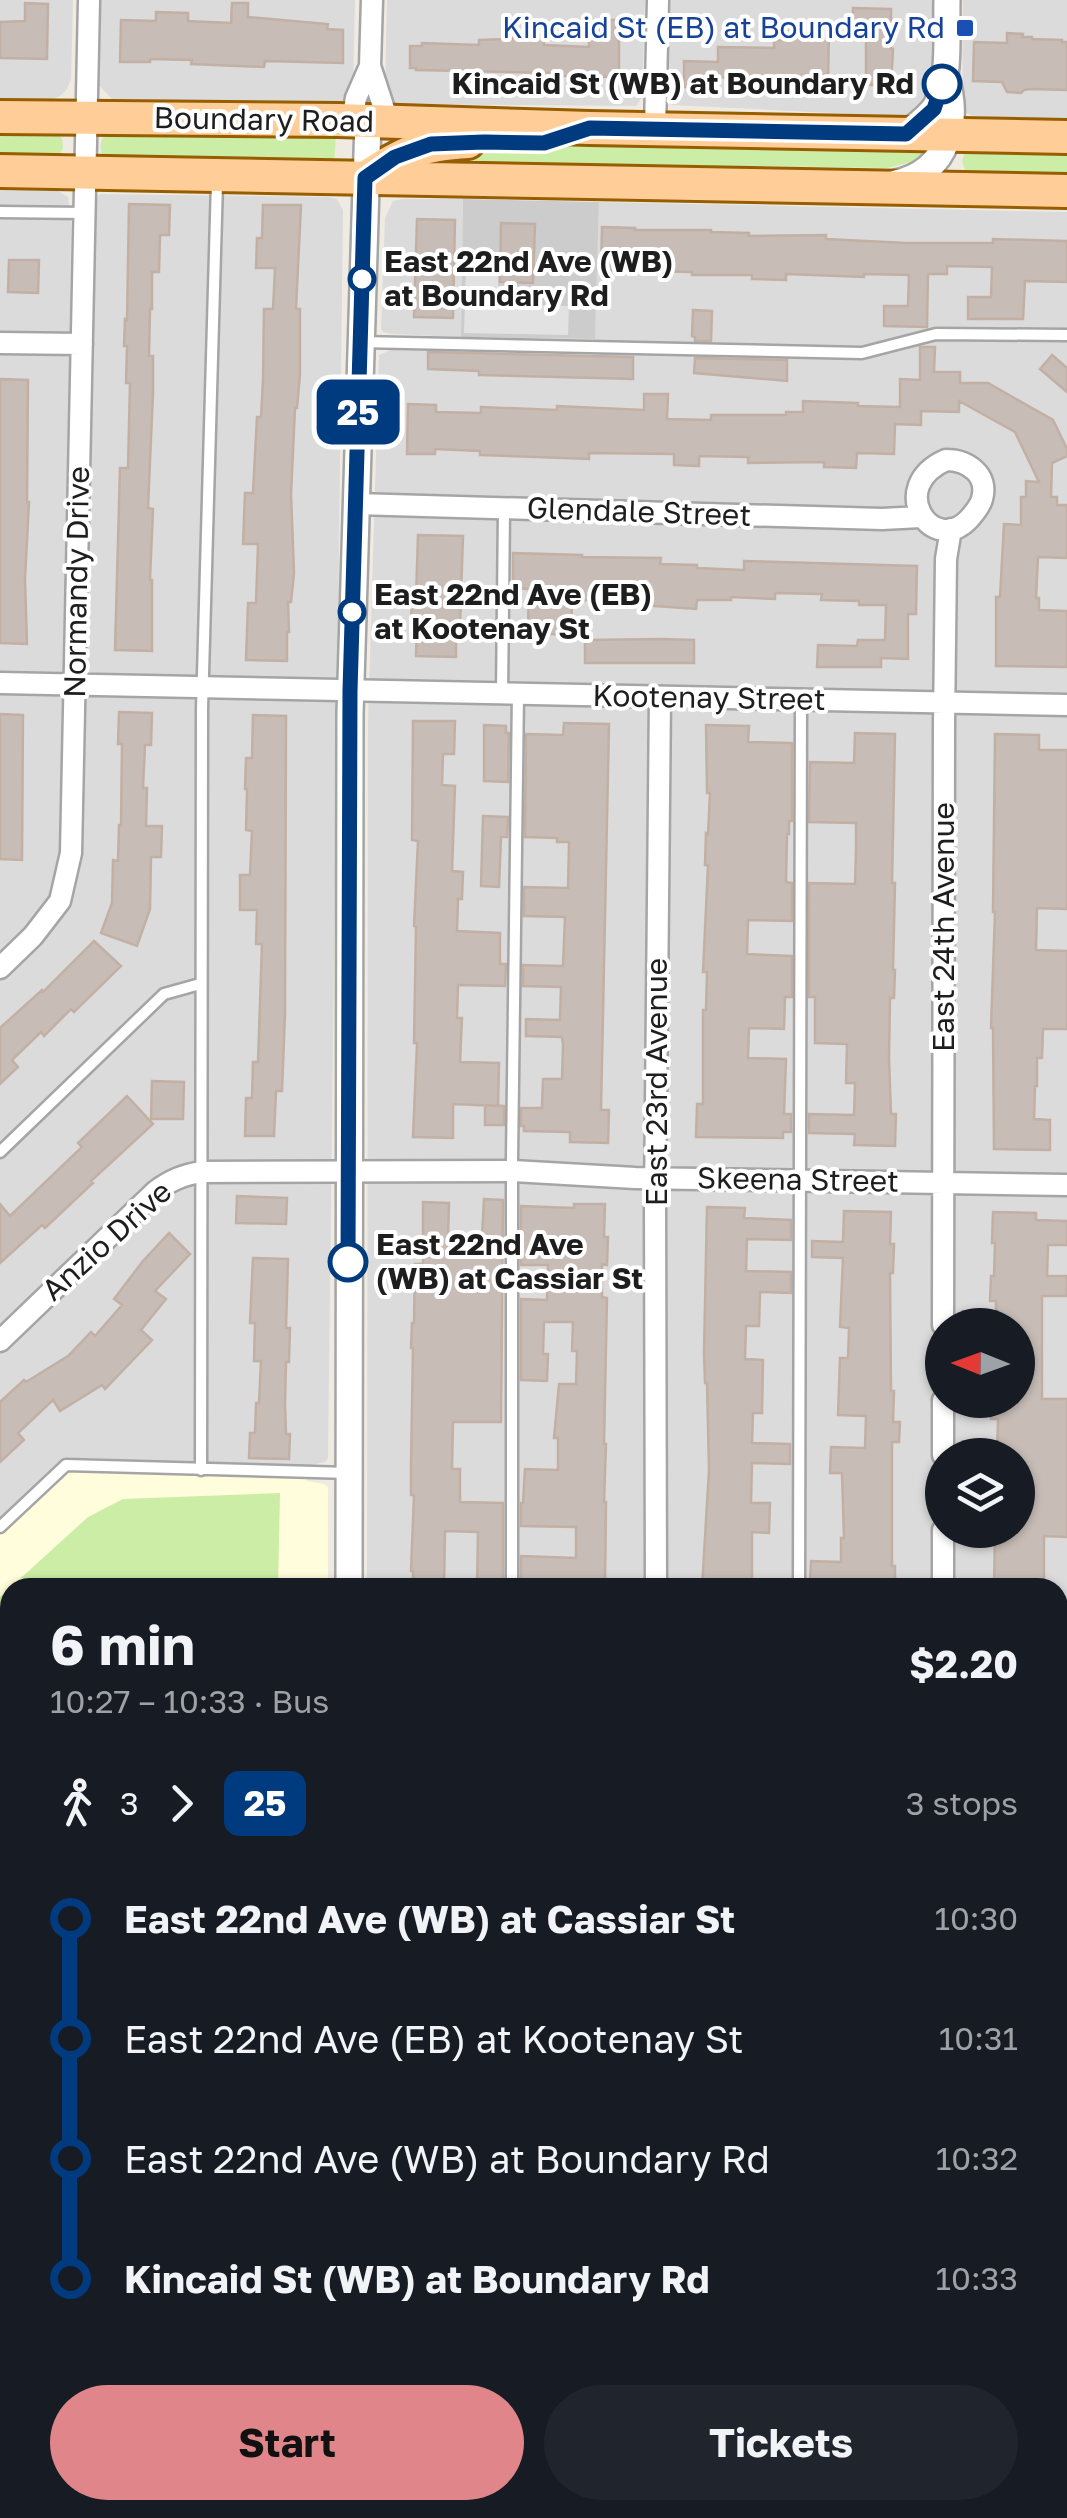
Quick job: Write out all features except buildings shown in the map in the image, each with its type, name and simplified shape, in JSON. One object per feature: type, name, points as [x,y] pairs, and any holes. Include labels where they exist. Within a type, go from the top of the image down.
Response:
[{"type":"main road","name":"Boundary Road","points":[[0,117],[1067,137]]},
{"type":"main road","points":[[365,178],[395,157],[431,144],[544,143],[590,128]]},
{"type":"main road","name":"Boundary Road","points":[[0,170],[1067,191]]},
{"type":"street","name":"Normandy Drive","points":[[0,968],[33,936],[60,900],[71,853],[89,0]]},
{"type":"street","points":[[348,1578],[350,691],[372,0]]},
{"type":"street","points":[[655,130],[658,0]]},
{"type":"street","points":[[906,134],[934,109],[945,74],[947,0]]},
{"type":"street","points":[[369,121],[356,98],[370,66]]},
{"type":"street","points":[[871,188],[919,176],[942,153],[949,135],[950,92],[945,74]]},
{"type":"street","points":[[0,343],[82,344]]},
{"type":"street","points":[[958,460],[979,474],[983,499],[962,526],[940,529],[921,517],[916,506],[918,484],[935,465],[958,460]]},
{"type":"street","name":"Glendale Street","points":[[356,504],[921,517]]},
{"type":"street","name":"East 24th Avenue","points":[[943,1308],[944,703],[946,559],[951,530]]},
{"type":"street","name":"Kootenay Street","points":[[0,684],[1067,705]]},
{"type":"street","name":"East 23rd Avenue","points":[[656,1578],[660,697]]},
{"type":"street","name":"Skeena Street","points":[[348,1171],[512,1171],[656,1178],[1067,1185]]},
{"type":"street","name":"Anzio Drive","points":[[0,1341],[156,1191],[184,1174],[348,1171]]},
{"type":"street","points":[[943,1548],[943,1578]]},
{"type":"lane","points":[[201,1470],[203,686],[218,176]]},
{"type":"lane","points":[[0,212],[84,214]]},
{"type":"lane","points":[[360,342],[862,353],[936,334],[1067,335]]},
{"type":"lane","points":[[504,508],[510,694],[512,1578]]},
{"type":"lane","points":[[799,1578],[801,700]]},
{"type":"lane","points":[[0,1152],[164,994],[200,984]]},
{"type":"lane","points":[[0,1527],[66,1466],[349,1473]]},
{"type":"shaded area","points":[[0,0],[73,0],[71,79],[60,96],[48,101],[0,99]]},
{"type":"shaded area","points":[[96,0],[355,0],[353,90],[342,104],[112,99],[94,80]]},
{"type":"shaded area","points":[[387,0],[645,0],[642,97],[636,106],[395,104],[385,88]]},
{"type":"shaded area","points":[[669,0],[933,0],[931,95],[913,117],[672,105],[667,92]]},
{"type":"shaded area","points":[[963,0],[1067,0],[1067,125],[1015,124],[1002,118],[970,115],[962,109]]},
{"type":"shaded area","points":[[0,190],[58,191],[68,197],[70,309],[89,309],[94,198],[101,194],[328,197],[337,199],[343,210],[328,1458],[307,1466],[307,1473],[0,1527]]},
{"type":"shaded area","points":[[463,199],[461,337],[392,334],[381,329],[385,218],[393,201]]},
{"type":"shaded area","points":[[463,199],[599,202],[595,339],[461,337]]},
{"type":"shaded area","points":[[599,202],[1067,212],[1067,1578],[367,1578],[368,722],[379,355],[391,350],[594,357]]},
{"type":"shaded area","points":[[466,269],[498,270],[498,286],[519,287],[519,305],[569,306],[568,335],[464,333]]},
{"type":"shaded area","points":[[66,1465],[307,1473],[307,1481],[328,1487],[328,1578],[0,1578],[0,1527]]},
{"type":"green space","points":[[0,131],[55,133],[62,138],[63,148],[58,157],[0,160]]},
{"type":"green space","points":[[106,134],[336,135],[334,164],[105,159],[101,146]]},
{"type":"green space","points":[[608,143],[926,151],[912,162],[887,168],[758,166],[702,172],[424,168],[404,161],[471,147],[531,149]]},
{"type":"green space","points":[[1067,148],[1067,180],[967,176],[962,161],[965,151]]},
{"type":"green space","points":[[280,1493],[278,1578],[21,1578],[88,1517],[123,1499]]},
{"type":"bus line","name":"25","points":[[348,1262],[350,691],[365,178],[395,157],[431,144],[544,143],[590,128],[906,134],[934,109],[942,84]]},
{"type":"place","name":"Kincaid St (EB) at Boundary Rd","points":[[965,28]]},
{"type":"place","name":"Kincaid St (WB) at Boundary Rd","points":[[942,84]]},
{"type":"place","name":"East 22nd Ave (WB) at Boundary Rd","points":[[362,279]]},
{"type":"place","name":"East 22nd Ave (EB) at Kootenay St","points":[[352,612]]},
{"type":"place","name":"East 22nd Ave (WB) at Cassiar St","points":[[348,1262]]}]
